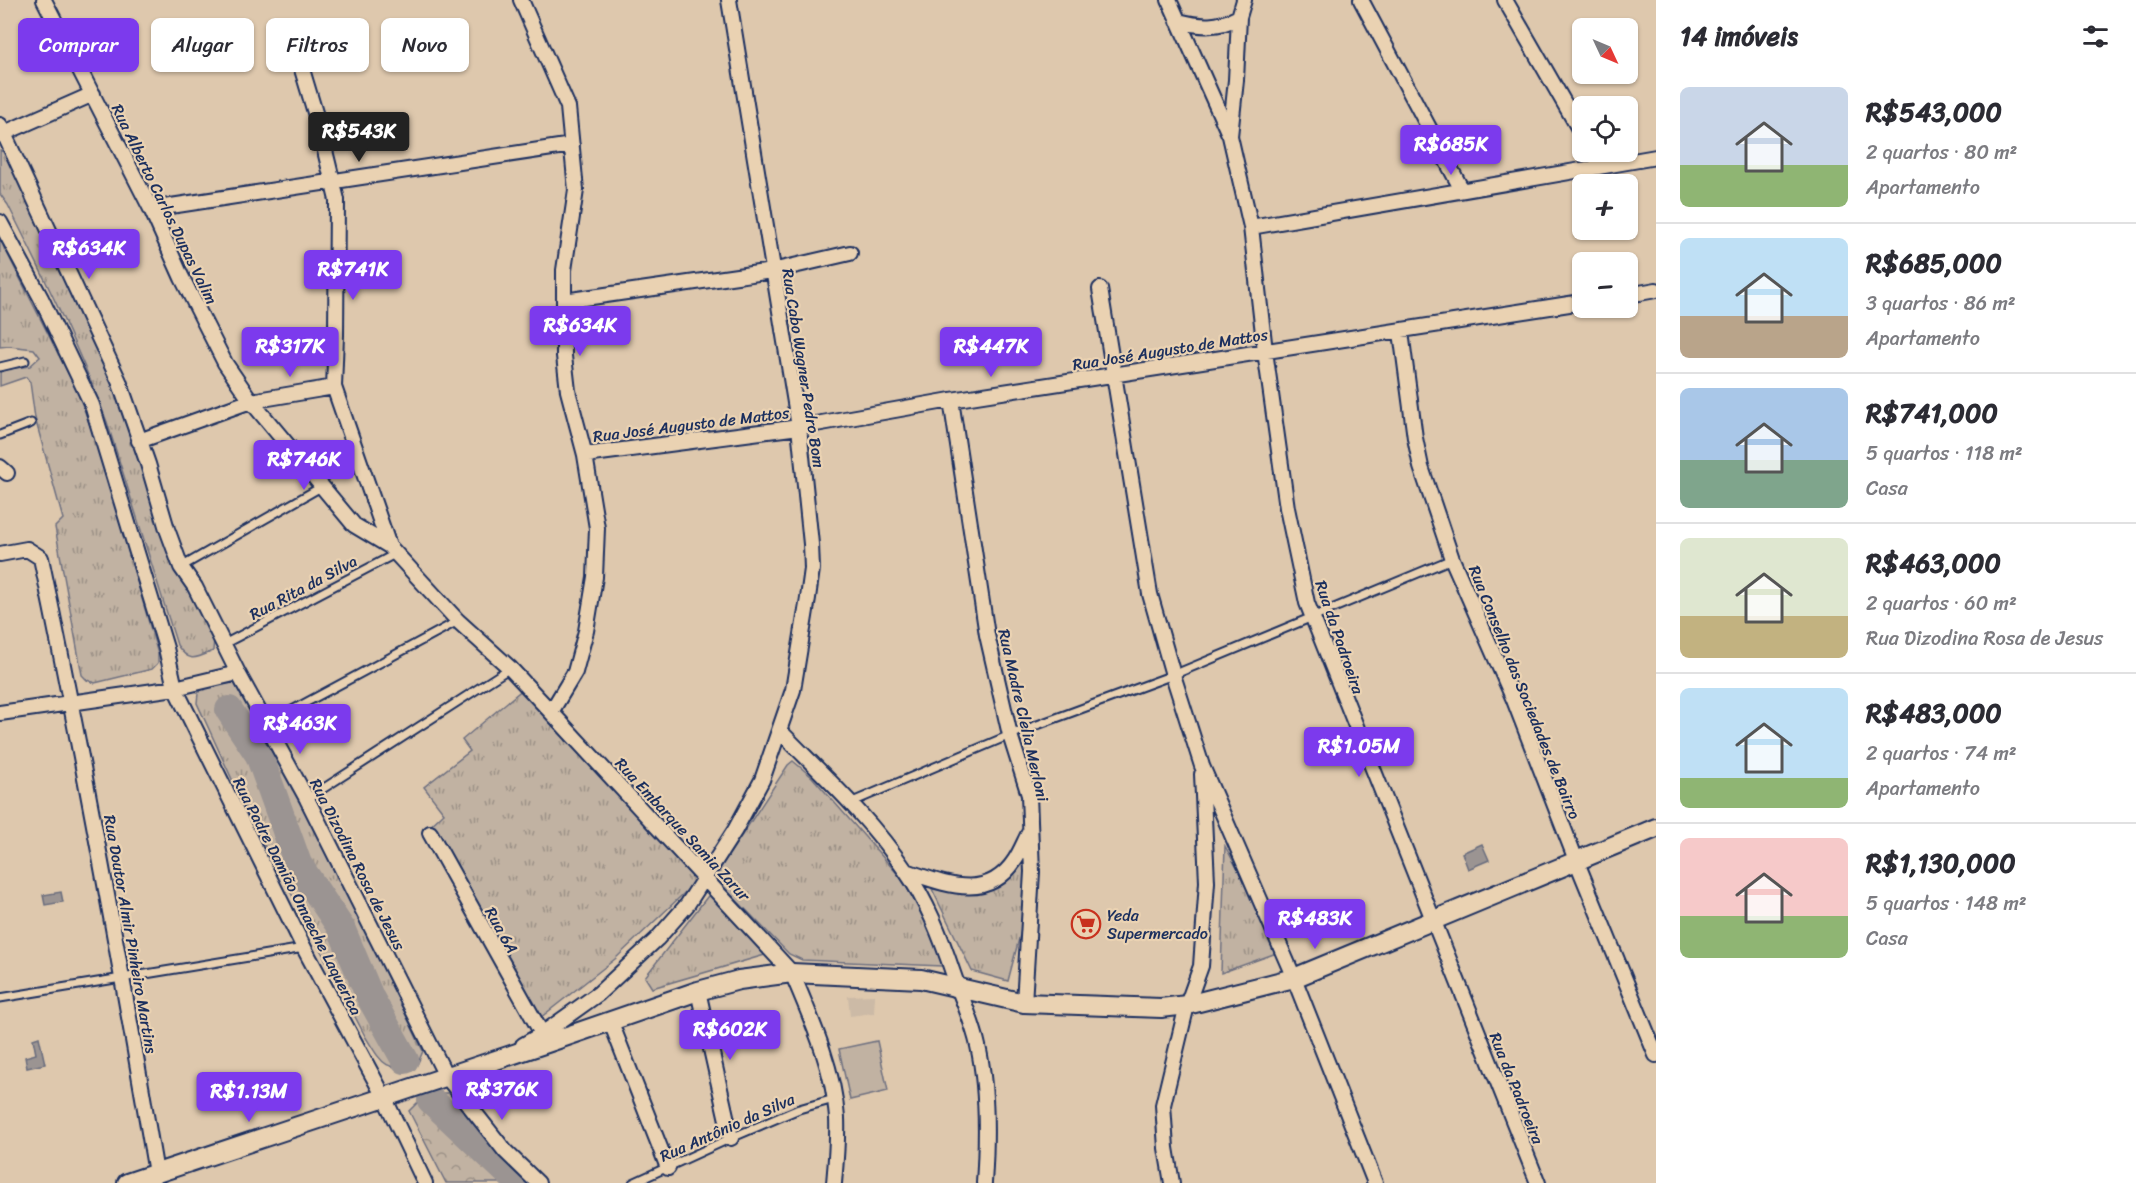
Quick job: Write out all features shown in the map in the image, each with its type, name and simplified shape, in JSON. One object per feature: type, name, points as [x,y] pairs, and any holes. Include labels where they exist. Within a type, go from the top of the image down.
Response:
[{"type":"street","name":"Rua Alberto Carlos Dupas Valim","points":[[44,0],[151,209],[182,278],[225,363],[251,401],[354,525],[392,550]]},
{"type":"street","points":[[521,0],[561,86],[568,107],[576,190],[564,270],[564,356],[568,391],[585,455],[597,528],[595,577],[586,631],[575,672],[551,712]]},
{"type":"street","name":"Rua Cabo Wagner Pedro Bom","points":[[544,1039],[598,994],[657,939],[687,905],[735,830],[762,780],[793,690],[812,569],[799,427],[729,0]]},
{"type":"street","points":[[1169,0],[1230,136]]},
{"type":"street","name":"Rua da Padroeira","points":[[1244,0],[1239,17],[1230,136],[1251,227],[1287,508],[1307,603],[1538,1183]]},
{"type":"street","points":[[1361,0],[1462,190]]},
{"type":"street","points":[[1505,0],[1572,117]]},
{"type":"street","points":[[1178,21],[1211,27],[1239,17]]},
{"type":"street","points":[[303,72],[334,183],[338,230],[334,387],[392,550]]},
{"type":"street","points":[[1,131],[93,94]]},
{"type":"street","name":"Rua Dizodina Rosa de Jesus","points":[[1,131],[24,175],[119,381],[181,567],[195,587],[238,673],[307,799],[446,1076],[505,1151],[538,1183]]},
{"type":"street","points":[[151,209],[572,145]]},
{"type":"street","points":[[1251,227],[1656,157]]},
{"type":"street","points":[[1599,162],[1601,166]]},
{"type":"street","name":"Rua Padre Damião Omaeche Laquerica","points":[[0,222],[41,298],[92,405],[166,648],[175,688],[304,948],[384,1097],[425,1183]]},
{"type":"street","points":[[564,301],[772,271],[850,252]]},
{"type":"street","points":[[1101,289],[1150,594],[1173,675],[1202,766],[1294,978],[1375,1183]]},
{"type":"street","points":[[1638,293],[1656,290]]},
{"type":"street","name":"Rua José Augusto de Mattos","points":[[585,455],[799,427],[951,400],[1572,304]]},
{"type":"street","name":"Rua Conselho das Sociedades de Bairro","points":[[1401,332],[1421,467],[1452,559],[1514,700],[1576,860],[1656,1055]]},
{"type":"street","points":[[140,441],[251,401],[334,387]]},
{"type":"street","name":"Rua Madre Clelia Merloni","points":[[951,400],[987,635],[1010,735],[1029,795],[1032,872],[1024,1003]]},
{"type":"street","points":[[0,554],[27,549],[41,558],[72,701]]},
{"type":"street","name":"Rua Embarque Samia Zarur","points":[[392,550],[458,621],[510,668],[792,973],[813,1022],[827,1066],[834,1099],[837,1116],[834,1183]]},
{"type":"street","points":[[0,713],[175,688],[238,673]]},
{"type":"street","name":"Rua Doutor Almir Pinheiro Martins","points":[[72,701],[156,1173]]},
{"type":"street","points":[[780,731],[877,832],[906,871],[929,911],[978,1045],[983,1081],[984,1183]]},
{"type":"street","points":[[1172,1183],[1166,1148],[1163,1105],[1187,1005],[1201,966],[1207,882],[1202,766]]},
{"type":"street","points":[[127,1183],[499,1059],[544,1039],[739,980],[792,973],[921,979],[1024,1003],[1161,1008],[1187,1005],[1294,978],[1656,828]]},
{"type":"street","points":[[906,871],[953,887],[977,887],[1000,878],[1015,860],[1031,829]]},
{"type":"street","name":"Rua 6A","points":[[430,833],[544,1039]]},
{"type":"street","points":[[698,991],[731,1138]]},
{"type":"street","points":[[610,1020],[668,1168]]},
{"type":"lane","points":[[0,367],[25,361]]},
{"type":"lane","points":[[0,435],[31,423]]},
{"type":"lane","points":[[181,567],[321,487]]},
{"type":"lane","name":"Rua Rita da Silva","points":[[224,644],[392,550]]},
{"type":"lane","points":[[850,802],[1010,735],[1173,675],[1313,619],[1452,559]]},
{"type":"lane","points":[[266,724],[458,621]]},
{"type":"lane","points":[[307,799],[510,668]]},
{"type":"lane","points":[[0,998],[304,948]]},
{"type":"lane","name":"Rua Antônio da Silva","points":[[633,1183],[799,1109],[834,1099]]},
{"type":"shaded area","points":[[1482,844],[1489,860],[1468,869],[1462,853]]},
{"type":"shaded area","points":[[61,892],[63,902],[45,905],[43,895]]},
{"type":"shaded area","points":[[875,995],[874,1013],[850,1016],[848,996]]},
{"type":"shaded area","points":[[39,1037],[45,1064],[27,1068],[25,1057],[36,1054],[33,1039]]},
{"type":"green space","points":[[0,150],[8,154],[60,273],[111,375],[214,638],[213,651],[201,656],[189,657],[177,645],[107,422],[48,285],[8,205],[0,194]]},
{"type":"green space","points":[[0,239],[78,393],[99,450],[158,654],[158,663],[152,669],[95,683],[82,675],[55,527],[63,519],[35,418],[30,382],[26,377],[0,386],[0,370],[30,366],[40,357],[34,349],[0,347]]},
{"type":"green space","points":[[235,683],[243,690],[349,896],[423,1051],[418,1063],[398,1068],[391,1067],[380,1059],[365,1036],[253,825],[197,703],[198,693],[206,686]]},
{"type":"green space","points":[[524,688],[701,877],[615,959],[531,1025],[424,832],[444,813],[424,787],[470,751],[462,740]]},
{"type":"green space","points":[[793,761],[812,777],[902,879],[949,963],[942,966],[802,960],[789,954],[718,881],[721,867],[788,765]]},
{"type":"green space","points":[[1225,846],[1282,951],[1221,973]]},
{"type":"green space","points":[[1027,857],[1021,931],[1008,981],[972,971],[932,889],[969,894],[986,890]]},
{"type":"green space","points":[[711,892],[768,954],[652,988],[645,977]]},
{"type":"green space","points":[[877,1041],[888,1091],[850,1100],[839,1049]]},
{"type":"green space","points":[[436,1093],[451,1093],[504,1161],[527,1183],[446,1183],[409,1111],[418,1102]]},
{"type":"waterway","points":[[229,710],[259,755],[298,864],[341,928],[370,997],[405,1060]]},
{"type":"waterway","points":[[431,1100],[519,1183]]},
{"type":"place","name":"Yeda Supermercado","points":[[1086,924]]}]
